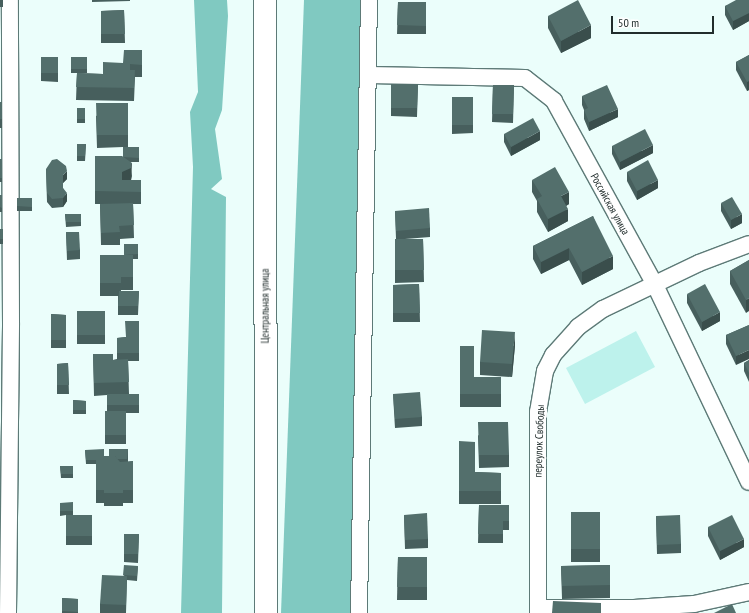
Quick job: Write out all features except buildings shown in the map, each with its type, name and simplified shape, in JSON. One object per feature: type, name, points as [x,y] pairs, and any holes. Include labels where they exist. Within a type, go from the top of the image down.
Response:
[{"type":"street","points":[[8,613],[11,323],[10,0]]},
{"type":"street","name":"Центральная улица","points":[[265,0],[266,613]]},
{"type":"street","points":[[359,613],[370,0]]},
{"type":"street","name":"Российская улица","points":[[369,75],[525,78],[554,101],[654,285],[749,482]]},
{"type":"street","name":"переулок Свободы","points":[[538,610],[538,412],[545,371],[562,344],[578,327],[603,309],[699,263],[749,244]]},
{"type":"street","points":[[538,610],[634,608],[694,604],[749,592]]},
{"type":"shaded area","points":[[194,0],[227,0],[228,16],[222,110],[215,129],[222,179],[211,189],[226,197],[222,613],[181,613],[193,167],[190,112],[198,92]]},
{"type":"shaded area","points":[[304,0],[361,0],[351,613],[281,613]]},
{"type":"shaded area","points":[[636,331],[655,367],[585,404],[566,368]]}]
